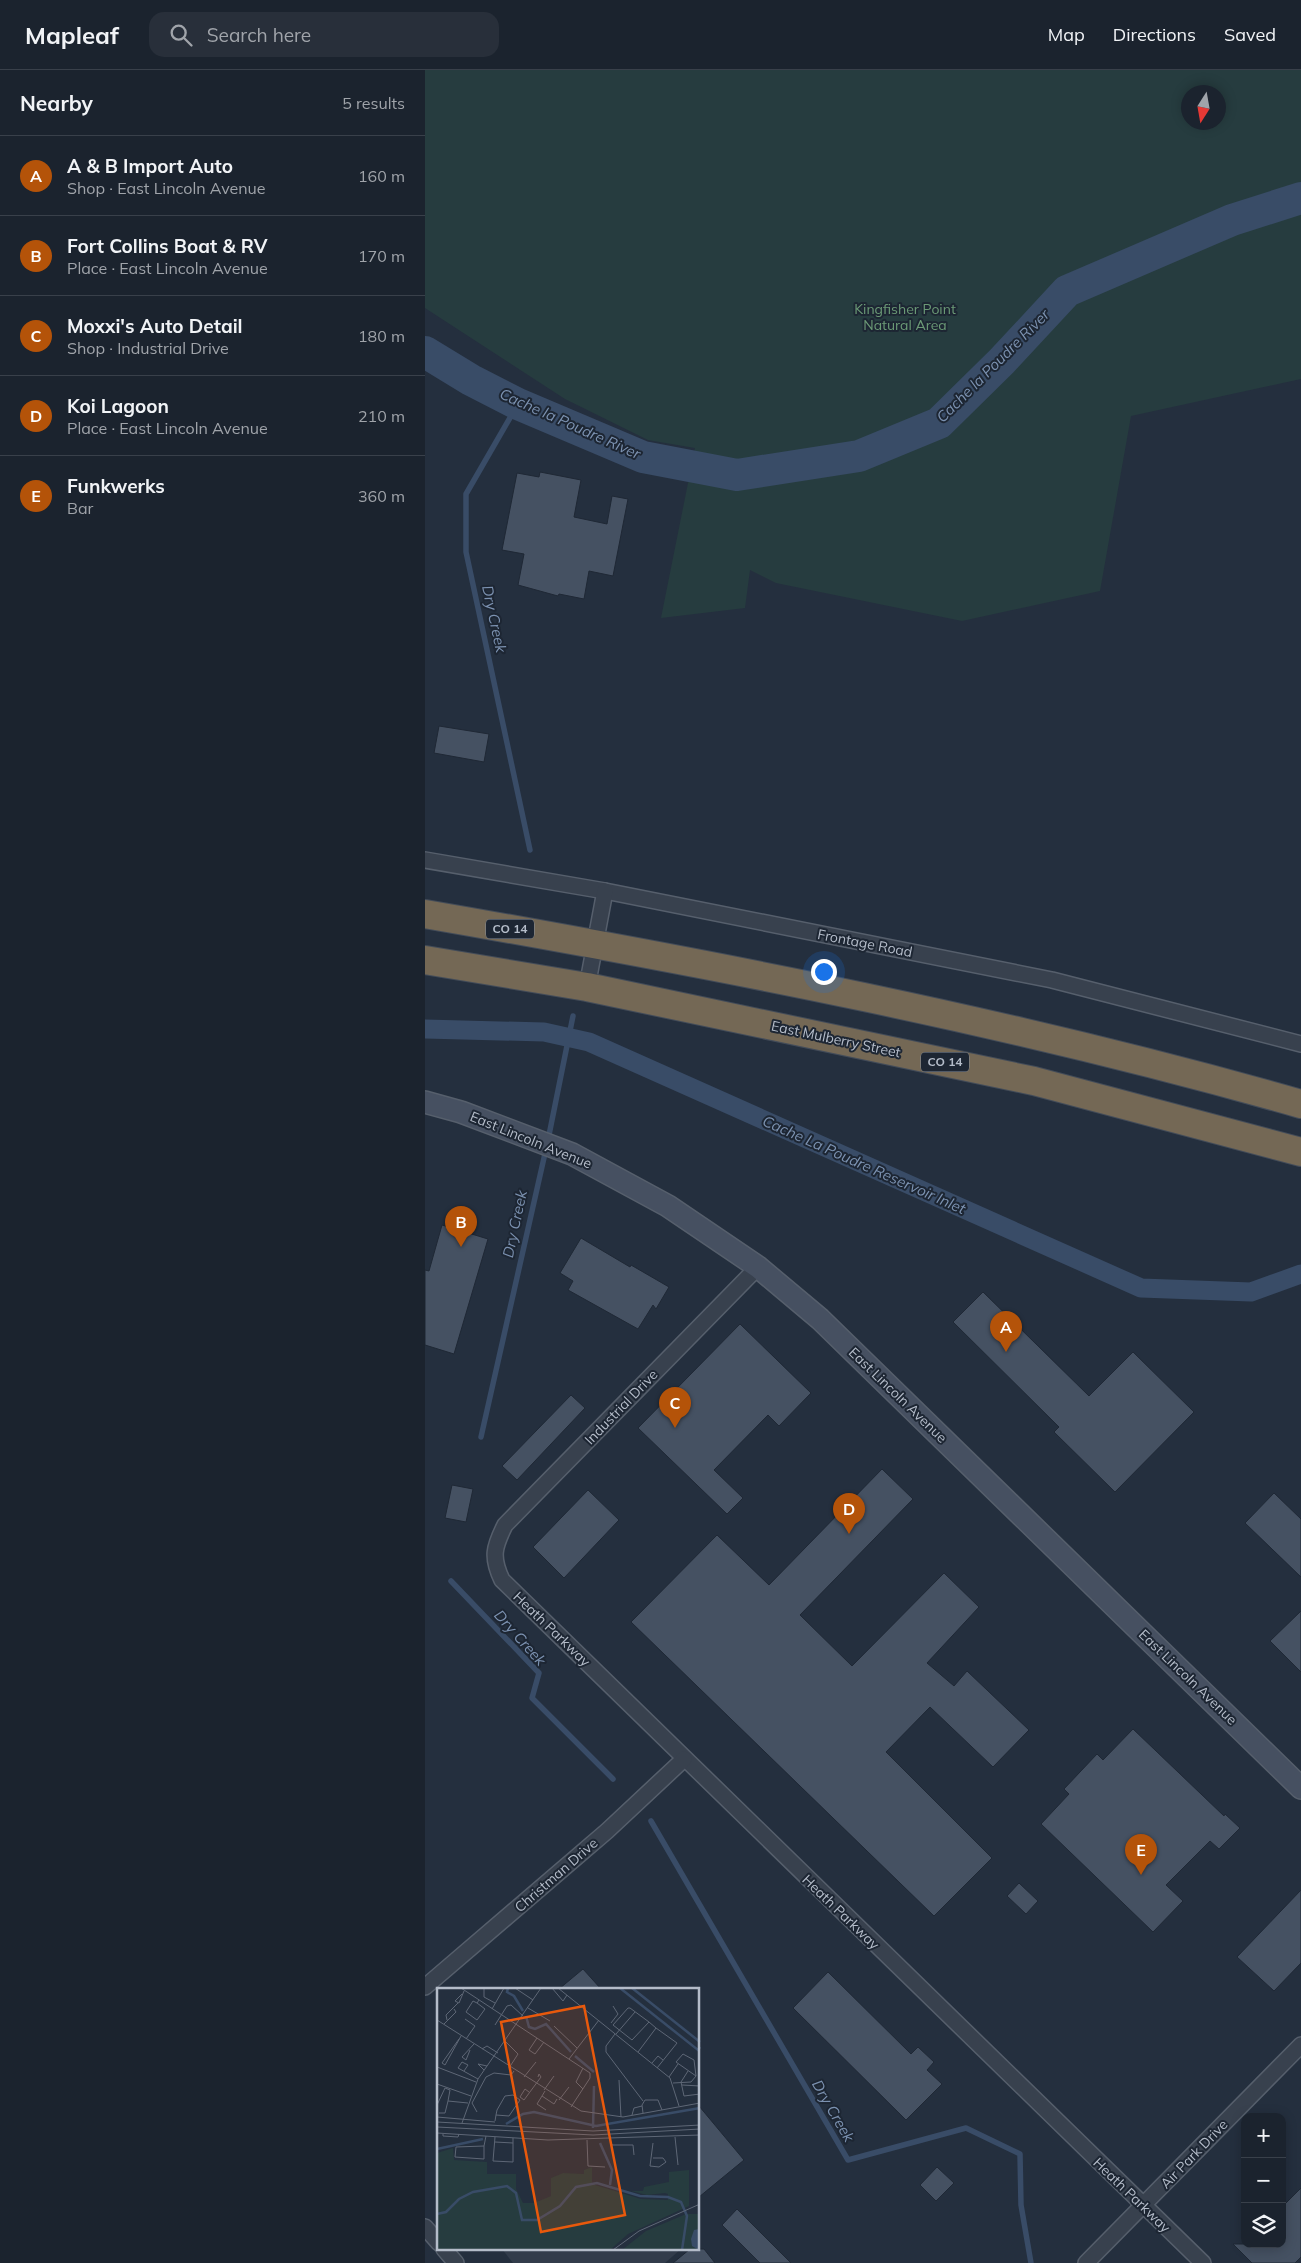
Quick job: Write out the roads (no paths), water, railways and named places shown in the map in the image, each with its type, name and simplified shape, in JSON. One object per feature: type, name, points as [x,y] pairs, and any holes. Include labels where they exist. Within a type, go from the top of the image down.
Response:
[{"type":"highway","name":"CO 14","points":[[425,914],[595,944],[981,1022],[1177,1068],[1301,1104]]},
{"type":"highway","name":"East Mulberry Street","points":[[425,960],[587,986],[1034,1081],[1301,1152]]},
{"type":"street","name":"Frontage Road","points":[[425,860],[605,891],[1052,980],[1301,1044]]},
{"type":"street","points":[[587,986],[605,891]]},
{"type":"street","name":"East Lincoln Avenue","points":[[425,1102],[461,1112],[560,1150],[668,1206],[758,1267],[820,1319],[1301,1788]]},
{"type":"street","name":"Industrial Drive","points":[[494,1553],[496,1543],[505,1525],[758,1267]]},
{"type":"street","name":"Heath Parkway","points":[[494,1553],[495,1566],[502,1580],[683,1759],[1203,2263]]},
{"type":"street","name":"Christman Drive","points":[[425,1987],[613,1826],[683,1759]]},
{"type":"street","name":"Air Park Drive","points":[[1086,2263],[1301,2045]]},
{"type":"street","points":[[425,2227],[437,2241]]},
{"type":"street","points":[[445,2250],[456,2263]]},
{"type":"waterway","name":"Cache la Poudre River","points":[[425,352],[471,380],[518,404],[643,457],[737,475],[859,456],[939,423],[1002,361],[1067,291],[1232,220],[1301,198]]},
{"type":"waterway","name":"Dry Creek","points":[[518,404],[466,494],[466,552],[530,850]]},
{"type":"waterway","name":"Dry Creek","points":[[548,1140],[573,1016]]},
{"type":"waterway","name":"Cache La Poudre Reservoir Inlet","points":[[425,1029],[544,1032],[589,1042],[1141,1288],[1251,1292],[1301,1274]]},
{"type":"waterway","name":"Dry Creek","points":[[481,1437],[546,1149]]},
{"type":"waterway","name":"Dry Creek","points":[[451,1581],[539,1673],[532,1698],[613,1779]]},
{"type":"waterway","name":"Dry Creek","points":[[651,1821],[848,2160],[966,2128],[1020,2154],[1021,2205],[1031,2263]]},
{"type":"place","name":"Fort Collins Boat & RV","points":[[461,1247]]},
{"type":"place","name":"A & B Import Auto","points":[[1006,1352]]},
{"type":"place","name":"Moxxi's Auto Detail","points":[[675,1428]]},
{"type":"place","name":"Koi Lagoon","points":[[849,1534]]},
{"type":"place","name":"Funkwerks","points":[[1141,1875]]},
{"type":"park label","name":"Kingfisher Point Natural Area","points":[[905,318]]}]
